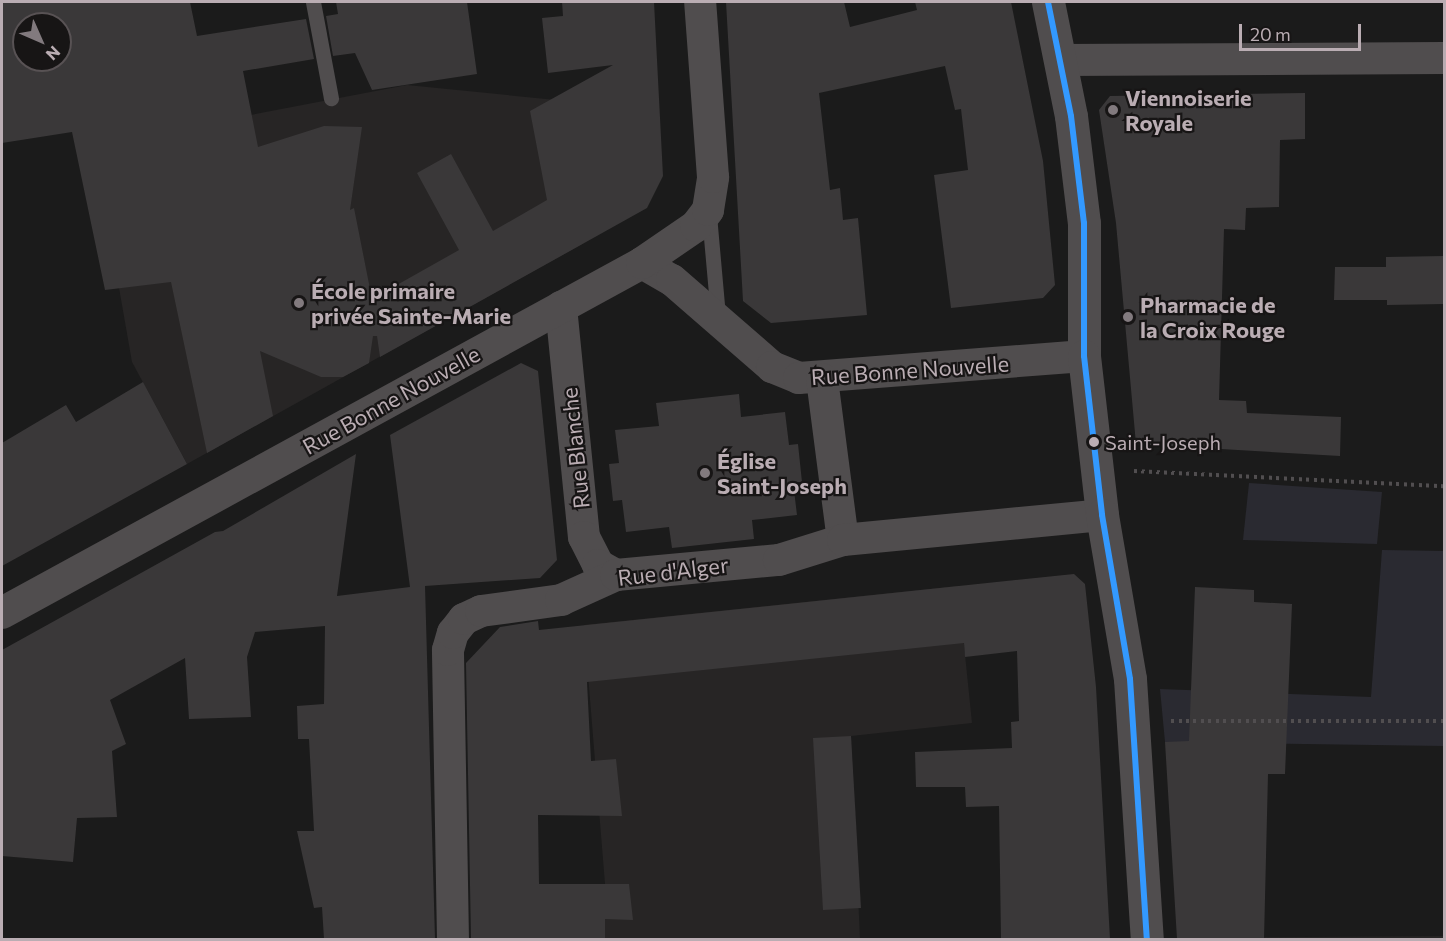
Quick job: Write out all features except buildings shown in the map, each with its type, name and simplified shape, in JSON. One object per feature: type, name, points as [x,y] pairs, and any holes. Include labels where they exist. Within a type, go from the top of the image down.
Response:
[{"type":"street","points":[[642,263],[681,239],[708,210],[713,177],[700,2]]},
{"type":"street","points":[[1048,2],[1061,60],[1084,223],[1084,356],[1102,516],[1126,646],[1134,721],[1147,939]]},
{"type":"street","points":[[1061,60],[1444,58]]},
{"type":"street","name":"Rue Bonne Nouvelle","points":[[2,613],[642,263],[672,280],[781,373],[822,379],[1084,356]]},
{"type":"street","name":"Rue Blanche","points":[[561,307],[584,537],[598,565],[616,574]]},
{"type":"street","points":[[822,379],[843,540]]},
{"type":"street","name":"Rue d'Alger","points":[[453,939],[448,650],[453,633],[464,619],[481,611],[561,600],[616,574],[779,560],[843,540],[1102,516]]},
{"type":"lane","points":[[314,2],[331,98]]},
{"type":"lane","points":[[708,210],[718,319]]},
{"type":"path","points":[[1096,472],[1162,469],[1444,486]]},
{"type":"path","points":[[1134,721],[1444,721]]},
{"type":"shaded area","name":"École primaire privée Sainte-Marie","points":[[407,85],[556,100],[584,243],[187,464],[132,362],[94,145]]},
{"type":"shaded area","points":[[1249,483],[1382,492],[1377,544],[1243,540]]},
{"type":"shaded area","points":[[1382,550],[1444,551],[1444,746],[1165,742],[1160,689],[1371,697]]},
{"type":"shaded area","points":[[958,586],[972,723],[851,736],[860,939],[486,939],[485,886],[605,884],[584,625]]},
{"type":"shaded area","points":[[1444,936],[1444,940],[1177,940],[1177,938]]},
{"type":"transit line","points":[[1048,2],[1071,116],[1084,223],[1084,356],[1102,515],[1130,679],[1147,940]]},
{"type":"place","name":"Viennoiserie Royale","points":[[1113,110]]},
{"type":"place","name":"École primaire privée Sainte-Marie","points":[[299,303]]},
{"type":"place","name":"Pharmacie de la Croix Rouge","points":[[1128,317]]},
{"type":"place","name":"Saint-Joseph","points":[[1094,442]]},
{"type":"place","name":"Église Saint-Joseph","points":[[705,473]]}]
